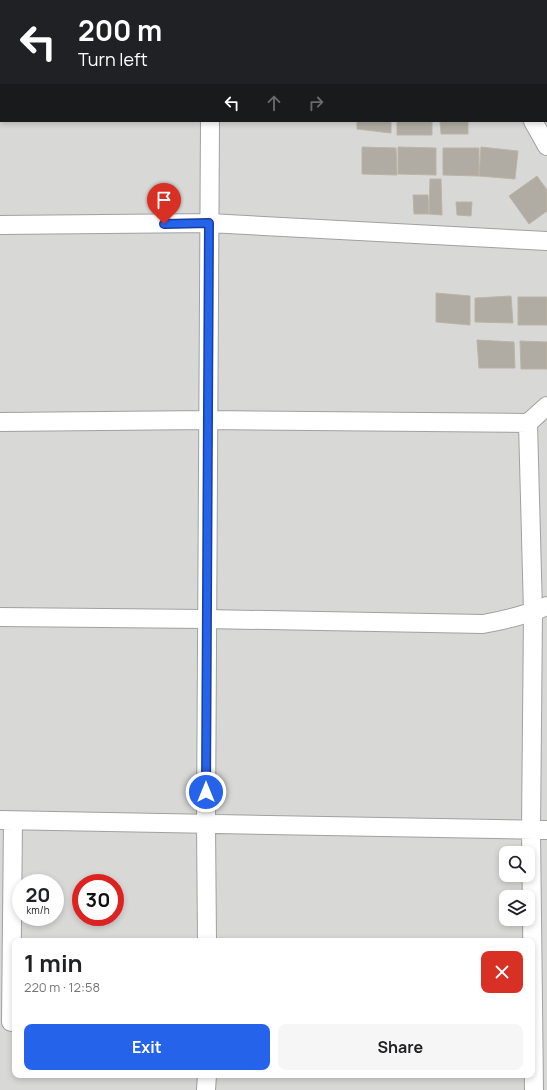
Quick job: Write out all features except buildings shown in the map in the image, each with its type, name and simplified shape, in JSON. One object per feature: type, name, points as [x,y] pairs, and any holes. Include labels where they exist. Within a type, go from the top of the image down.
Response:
[{"type":"street","points":[[207,938],[206,619],[210,122]]},
{"type":"street","points":[[534,122],[547,146]]},
{"type":"street","points":[[0,225],[209,223],[547,241]]},
{"type":"street","points":[[0,422],[208,420],[528,423],[547,406]]},
{"type":"street","points":[[528,423],[540,609],[538,1024],[535,1074]]},
{"type":"street","points":[[0,618],[206,619],[483,624],[509,620],[540,609]]},
{"type":"street","points":[[9,1022],[7,821],[539,830]]},
{"type":"street","points":[[206,1090],[207,1078]]},
{"type":"street","points":[[534,1090],[535,1078]]},
{"type":"shaded area","points":[[0,122],[547,122],[547,1090],[0,1090]]},
{"type":"route","points":[[164,224],[209,223],[206,792]]}]
